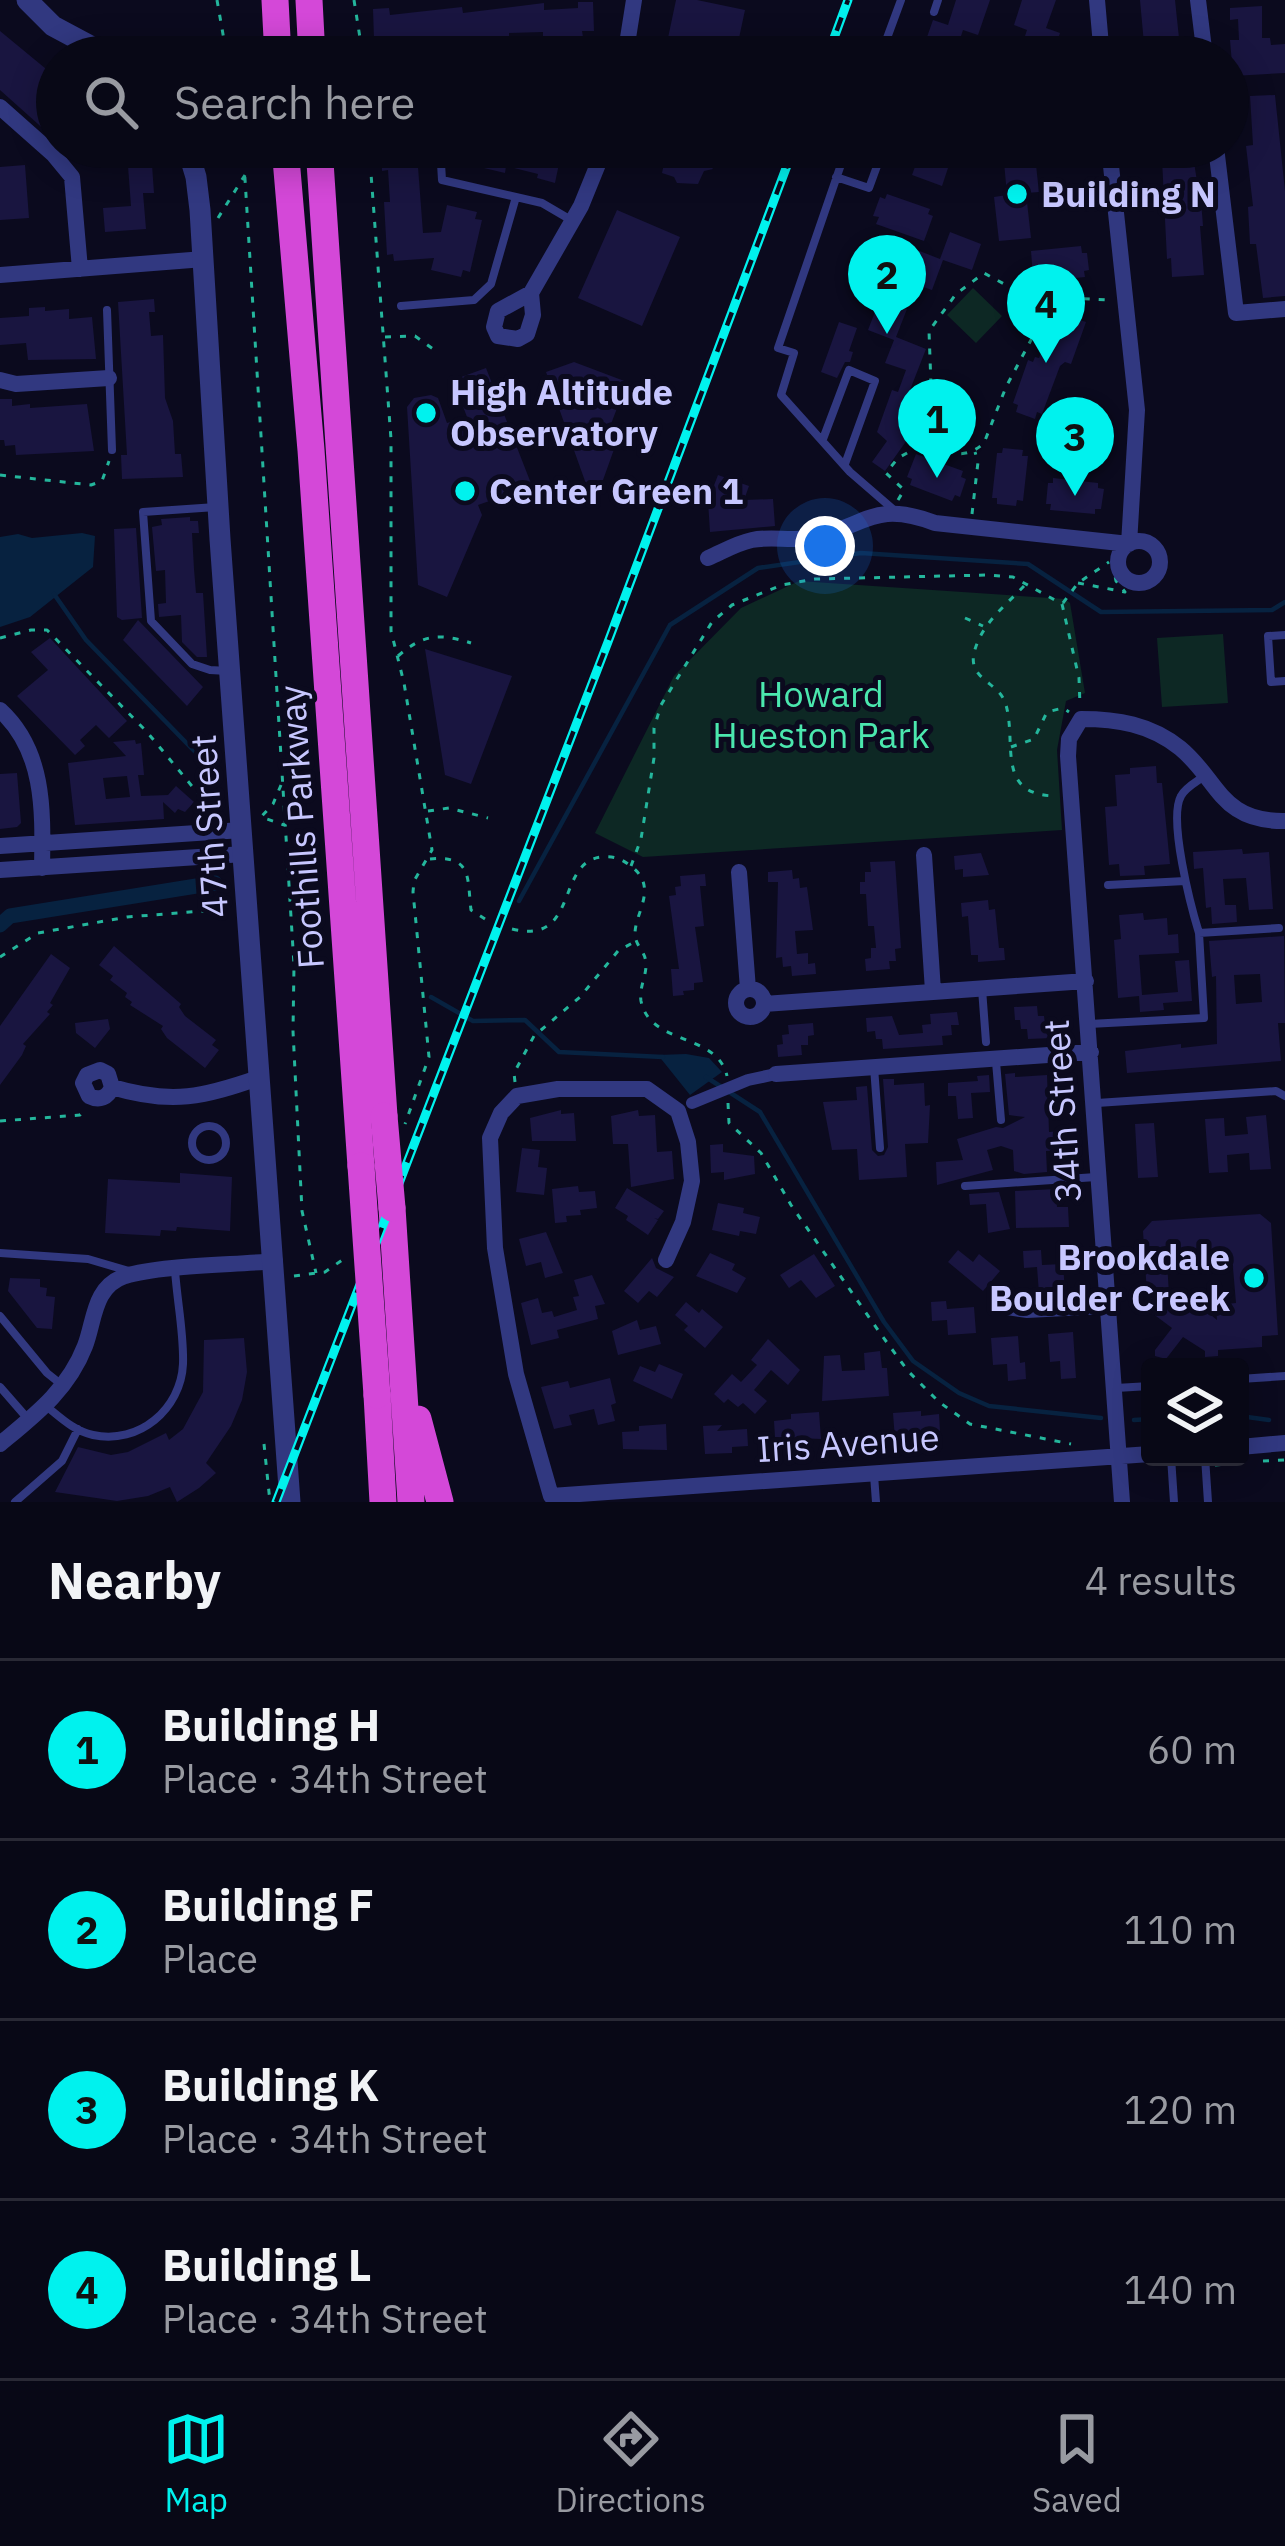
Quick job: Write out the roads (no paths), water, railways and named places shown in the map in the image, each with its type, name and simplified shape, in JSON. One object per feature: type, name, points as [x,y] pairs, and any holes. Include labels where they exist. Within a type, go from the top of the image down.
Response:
[{"type":"highway","points":[[275,0],[277,36]]},
{"type":"highway","points":[[309,0],[311,36]]},
{"type":"highway","name":"Foothills Parkway","points":[[287,168],[383,1502]]},
{"type":"highway","name":"Foothills Parkway","points":[[321,168],[394,1121],[410,1502]]},
{"type":"highway","points":[[405,1378],[440,1502]]},
{"type":"street","points":[[27,0],[53,26],[72,36]]},
{"type":"street","points":[[628,36],[634,0]]},
{"type":"street","points":[[1097,0],[1100,36]]},
{"type":"street","points":[[1198,0],[1202,36]]},
{"type":"street","points":[[0,107],[36,140]]},
{"type":"street","points":[[67,168],[74,183],[80,269]]},
{"type":"street","name":"47th Street","points":[[193,168],[203,249],[261,1077],[283,1269],[290,1502]]},
{"type":"street","points":[[531,293],[599,168]]},
{"type":"street","points":[[708,557],[752,540],[810,538],[894,509],[935,523],[1130,544],[1137,410],[1111,168]]},
{"type":"street","points":[[1219,168],[1236,314],[1285,309]]},
{"type":"street","points":[[0,275],[80,269],[203,249]]},
{"type":"street","points":[[0,380],[16,384],[109,378]]},
{"type":"street","points":[[0,710],[18,727],[38,771],[42,868]]},
{"type":"street","name":"34th Street","points":[[1122,1502],[1069,739],[1081,719],[1133,723],[1181,749],[1204,776]]},
{"type":"street","points":[[1204,776],[1239,810],[1285,821]]},
{"type":"street","points":[[0,846],[242,830]]},
{"type":"street","points":[[0,870],[244,854]]},
{"type":"street","points":[[924,855],[933,991]]},
{"type":"street","points":[[740,872],[748,989],[737,997],[741,1014],[754,1016],[764,1004],[1086,981]]},
{"type":"street","points":[[666,1259],[683,1222],[692,1181],[685,1107],[748,1080],[776,1074],[874,1067],[991,1050],[1091,1052]]},
{"type":"street","points":[[100,1070],[108,1074],[112,1087],[107,1096],[94,1098],[83,1084],[91,1072],[100,1070]]},
{"type":"street","points":[[112,1087],[152,1099],[205,1096],[261,1077]]},
{"type":"street","name":"Iris Avenue","points":[[685,1107],[647,1089],[558,1089],[517,1096],[500,1113],[490,1138],[495,1248],[516,1374],[551,1496],[1141,1455]]},
{"type":"street","points":[[0,1444],[64,1386],[87,1340],[101,1294],[124,1276],[175,1270],[283,1269]]},
{"type":"street","points":[[1249,1446],[1285,1443]]},
{"type":"lane","points":[[888,36],[901,0]]},
{"type":"lane","points":[[934,12],[938,0]]},
{"type":"lane","points":[[441,168],[442,180],[542,202],[572,221]]},
{"type":"lane","points":[[839,168],[778,348],[794,353],[781,395],[844,465],[894,509]]},
{"type":"lane","points":[[836,177],[869,188],[876,168]]},
{"type":"lane","points":[[401,306],[474,300],[491,284],[516,197]]},
{"type":"lane","points":[[107,310],[112,450]]},
{"type":"lane","points":[[824,440],[849,370],[875,381],[844,465]]},
{"type":"lane","points":[[218,506],[143,512],[151,621],[192,664],[230,671]]},
{"type":"lane","points":[[1285,635],[1268,636],[1271,682],[1285,681]]},
{"type":"lane","points":[[1089,1024],[1204,1018],[1199,933],[1185,881],[1177,810],[1181,793],[1204,776]]},
{"type":"lane","points":[[1108,885],[1185,881]]},
{"type":"lane","points":[[1199,933],[1279,928]]},
{"type":"lane","points":[[982,988],[1001,1120]]},
{"type":"lane","points":[[874,1067],[880,1148]]},
{"type":"lane","points":[[1095,1102],[1276,1091],[1285,1096]]},
{"type":"lane","points":[[215,1127],[226,1138],[225,1149],[218,1157],[202,1158],[194,1151],[193,1135],[200,1128],[215,1127]]},
{"type":"lane","points":[[965,1186],[1100,1177]]},
{"type":"lane","points":[[0,1253],[88,1259],[140,1274]]},
{"type":"lane","points":[[46,1406],[78,1430],[110,1437],[150,1424],[168,1408],[183,1364],[175,1270]]},
{"type":"lane","points":[[993,1309],[1027,1314],[1109,1309]]},
{"type":"lane","points":[[0,1316],[47,1373],[64,1386]]},
{"type":"lane","points":[[1249,1378],[1285,1376]]},
{"type":"lane","points":[[0,1387],[29,1420]]},
{"type":"lane","points":[[1115,1388],[1141,1387]]},
{"type":"lane","points":[[15,1502],[62,1461],[78,1430]]},
{"type":"lane","points":[[1172,1466],[1174,1502]]},
{"type":"lane","points":[[1205,1466],[1208,1502]]},
{"type":"lane","points":[[874,1474],[876,1502]]},
{"type":"water","points":[[95,536],[93,567],[30,617],[0,627],[0,537]]},
{"type":"water","points":[[658,1055],[709,1058],[722,1072],[690,1095]]},
{"type":"waterway","points":[[519,901],[670,625],[758,568],[861,553],[1028,564],[1101,612],[1272,610],[1285,602]]},
{"type":"waterway","points":[[54,594],[86,640],[205,762]]},
{"type":"waterway","points":[[0,925],[10,916],[215,883]]},
{"type":"waterway","points":[[431,997],[473,1021],[525,1020],[559,1052],[663,1057]]},
{"type":"waterway","points":[[706,1077],[760,1112],[884,1322],[913,1361],[959,1393],[989,1406],[1101,1418]]},
{"type":"waterway","points":[[1249,1417],[1269,1420]]},
{"type":"waterway","points":[[1134,1420],[1141,1420]]},
{"type":"railway","points":[[835,36],[848,0]]},
{"type":"railway","points":[[276,1502],[786,168]]},
{"type":"place","name":"Building N","points":[[1017,194]]},
{"type":"place","name":"Building F","points":[[887,334]]},
{"type":"place","name":"Building L","points":[[1046,363]]},
{"type":"place","name":"High Altitude Observatory","points":[[426,413]]},
{"type":"place","name":"Building H","points":[[937,478]]},
{"type":"place","name":"Center Green 1","points":[[465,491]]},
{"type":"place","name":"Building K","points":[[1075,496]]},
{"type":"place","name":"Brookdale Boulder Creek","points":[[1254,1278]]},
{"type":"park label","name":"Howard Hueston Park","points":[[821,714]]}]
